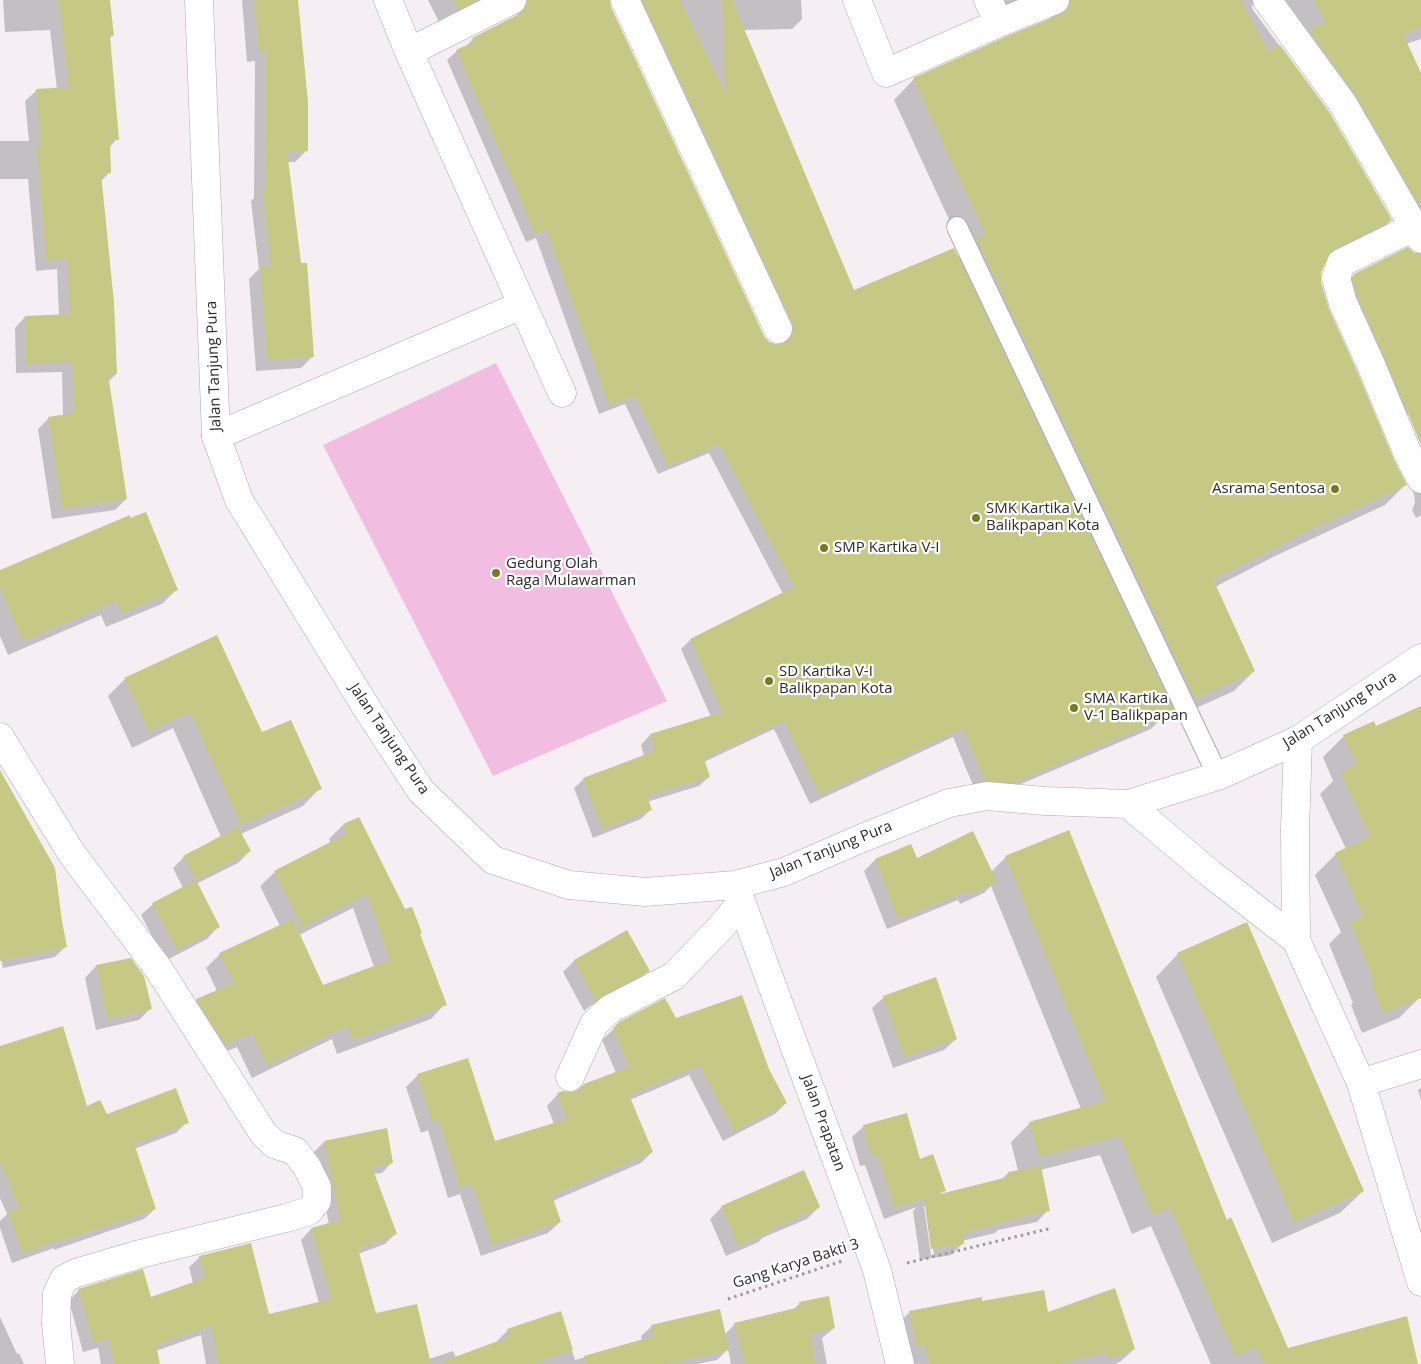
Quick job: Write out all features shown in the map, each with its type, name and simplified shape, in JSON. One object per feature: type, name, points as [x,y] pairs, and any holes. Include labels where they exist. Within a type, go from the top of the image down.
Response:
[{"type":"street","name":"Jalan Tanjung Pura","points":[[199,0],[216,436],[239,500],[366,707],[421,791],[493,860],[569,885],[645,892],[738,894],[860,839],[949,803],[987,796],[1045,801],[1128,804],[1218,776],[1298,740],[1421,658]]},
{"type":"street","points":[[388,0],[409,52],[562,393]]},
{"type":"street","points":[[409,52],[512,0]]},
{"type":"street","points":[[625,0],[778,329]]},
{"type":"street","points":[[857,0],[886,73],[993,12],[1055,0]]},
{"type":"street","points":[[1267,0],[1343,104],[1417,233],[1341,263],[1336,278],[1343,303],[1408,454],[1421,479]]},
{"type":"street","points":[[216,436],[522,305]]},
{"type":"street","points":[[0,737],[72,854],[158,968],[263,1133],[274,1144],[295,1151],[317,1187],[317,1201],[309,1211],[140,1254],[76,1272],[64,1279],[57,1294],[56,1323],[60,1364]]},
{"type":"street","points":[[1298,740],[1295,830],[1296,940],[1362,1083],[1421,1282]]},
{"type":"street","points":[[1128,804],[1211,874],[1296,940]]},
{"type":"street","points":[[570,1077],[594,1024],[610,1009],[674,976],[722,926],[738,894]]},
{"type":"street","name":"Jalan Prapatan","points":[[738,894],[874,1261],[900,1364]]},
{"type":"street","points":[[1362,1083],[1421,1064]]},
{"type":"lane","points":[[957,227],[1218,776]]},
{"type":"path","name":"Gang Karya Bakti 3","points":[[728,1298],[874,1261],[1052,1228]]},
{"type":"shaded area","name":"Gedung Olah Raga Mulawarman","points":[[496,363],[667,701],[493,776],[323,445]]},
{"type":"building","points":[[58,0],[110,0],[114,36],[110,36],[119,140],[110,140],[111,173],[101,173],[114,303],[117,374],[108,374],[127,499],[62,509],[48,417],[74,413],[72,362],[26,363],[25,316],[70,314],[67,259],[46,261],[36,146],[41,146],[36,89],[69,87]]},
{"type":"building","points":[[254,0],[298,0],[308,102],[308,151],[287,151],[301,263],[307,263],[314,357],[267,360],[260,267],[271,266],[262,189],[265,188],[266,51],[259,51]]},
{"type":"building","points":[[453,0],[477,0],[458,10]]},
{"type":"building","points":[[527,0],[610,0],[611,7],[764,336],[769,342],[776,344],[784,343],[790,338],[793,331],[792,322],[642,0],[680,0],[725,92],[722,0],[732,0],[854,290],[954,248],[1173,709],[1160,715],[1162,719],[1013,783],[985,781],[963,728],[819,795],[784,721],[704,758],[710,777],[647,796],[652,810],[602,829],[583,778],[655,751],[650,734],[722,712],[690,639],[794,587],[719,444],[668,466],[635,396],[609,405],[546,229],[535,234],[456,50],[474,42],[472,38],[519,14],[525,8]]},
{"type":"building","points":[[1070,0],[1241,0],[1268,51],[1280,45],[1330,113],[1392,220],[1330,252],[1321,273],[1321,282],[1329,309],[1394,460],[1407,485],[1294,537],[1213,579],[1255,671],[1195,699],[976,238],[985,234],[913,78],[1061,14],[1068,9]]},
{"type":"building","points":[[1314,0],[1421,0],[1421,27],[1403,34],[1421,73],[1421,208],[1356,96],[1309,30],[1325,22]]},
{"type":"building","points":[[1408,247],[1414,253],[1421,255],[1421,445],[1358,298],[1352,278],[1354,274]]},
{"type":"building","points":[[146,512],[178,590],[121,613],[116,601],[23,641],[0,588],[0,570],[130,515],[130,518]]},
{"type":"building","points":[[217,635],[262,732],[291,720],[322,789],[241,825],[190,712],[149,731],[124,678]]},
{"type":"building","points":[[1421,706],[1421,998],[1383,1013],[1371,983],[1374,982],[1350,922],[1363,916],[1335,853],[1370,836],[1340,772],[1356,764],[1343,735],[1374,721],[1376,726]]},
{"type":"building","points":[[0,770],[55,868],[67,947],[0,961]]},
{"type":"building","points":[[359,817],[405,909],[412,907],[422,933],[420,934],[447,1005],[352,1040],[346,1026],[267,1065],[252,1033],[225,1044],[196,999],[234,983],[219,953],[293,919],[323,985],[390,960],[367,894],[302,927],[274,871],[346,834],[343,824]]},
{"type":"building","points":[[238,827],[251,851],[196,880],[183,856]]},
{"type":"building","points":[[1069,830],[1227,1220],[1231,1217],[1288,1348],[1407,1316],[1418,1364],[1263,1364],[1256,1347],[1235,1356],[1170,1208],[1152,1215],[1119,1136],[1039,1157],[1029,1122],[1105,1101],[1005,856]]},
{"type":"building","points":[[973,831],[997,882],[972,894],[970,890],[898,919],[875,859],[911,844],[917,858]]},
{"type":"building","points":[[196,880],[220,927],[177,950],[152,903]]},
{"type":"building","points":[[1247,922],[1364,1191],[1294,1222],[1177,953]]},
{"type":"building","points":[[627,930],[650,971],[603,995],[596,1001],[574,960]]},
{"type":"building","points":[[131,958],[144,976],[152,1009],[107,1019],[96,965]]},
{"type":"building","points":[[936,977],[957,1039],[904,1057],[883,996]]},
{"type":"building","points":[[742,995],[769,1069],[787,1103],[734,1131],[700,1065],[629,1095],[653,1152],[552,1195],[561,1222],[492,1245],[472,1184],[460,1188],[439,1120],[432,1122],[417,1074],[468,1058],[495,1141],[567,1119],[557,1093],[563,1091],[572,1092],[584,1084],[629,1067],[613,1028],[619,1022],[665,998],[676,1018]]},
{"type":"building","points":[[63,1026],[87,1106],[100,1100],[107,1114],[176,1088],[189,1123],[134,1143],[156,1209],[22,1253],[8,1211],[19,1207],[0,1162],[0,1046]]},
{"type":"building","points":[[907,1113],[920,1159],[933,1154],[946,1191],[895,1208],[877,1154],[871,1155],[863,1125]]},
{"type":"building","points":[[387,1128],[393,1163],[372,1167],[397,1234],[358,1249],[376,1313],[417,1304],[431,1364],[218,1364],[211,1326],[156,1345],[160,1364],[114,1364],[108,1338],[93,1343],[78,1289],[143,1269],[151,1297],[205,1278],[199,1256],[251,1243],[269,1314],[331,1299],[311,1228],[340,1220],[324,1141]]},
{"type":"building","points":[[1041,1166],[1050,1211],[1008,1220],[963,1233],[964,1244],[931,1249],[924,1198],[1008,1177],[1008,1172]]},
{"type":"building","points":[[804,1170],[820,1207],[771,1229],[772,1231],[738,1245],[721,1206]]},
{"type":"building","points":[[1115,1288],[1135,1349],[1108,1359],[1106,1352],[1057,1364],[929,1364],[924,1345],[916,1346],[909,1311],[982,1297],[982,1301],[1044,1290],[1048,1312]]},
{"type":"building","points":[[829,1296],[835,1328],[810,1333],[815,1364],[745,1364],[734,1323],[800,1307],[799,1302]]},
{"type":"building","points":[[720,1309],[729,1350],[665,1364],[585,1364],[584,1356],[654,1336],[651,1325]]},
{"type":"building","points":[[561,1311],[573,1350],[532,1364],[445,1364],[444,1361],[509,1337],[507,1329]]},
{"type":"place","name":"Asrama Sentosa","points":[[1335,489]]},
{"type":"place","name":"SMK Kartika V-I Balikpapan Kota","points":[[976,518]]},
{"type":"place","name":"SMP Kartika V-I","points":[[824,548]]},
{"type":"place","name":"Gedung Olah Raga Mulawarman","points":[[496,573]]},
{"type":"place","name":"SD Kartika V-I Balikpapan Kota","points":[[769,681]]},
{"type":"place","name":"SMA Kartika V-1 Balikpapan","points":[[1074,708]]}]
